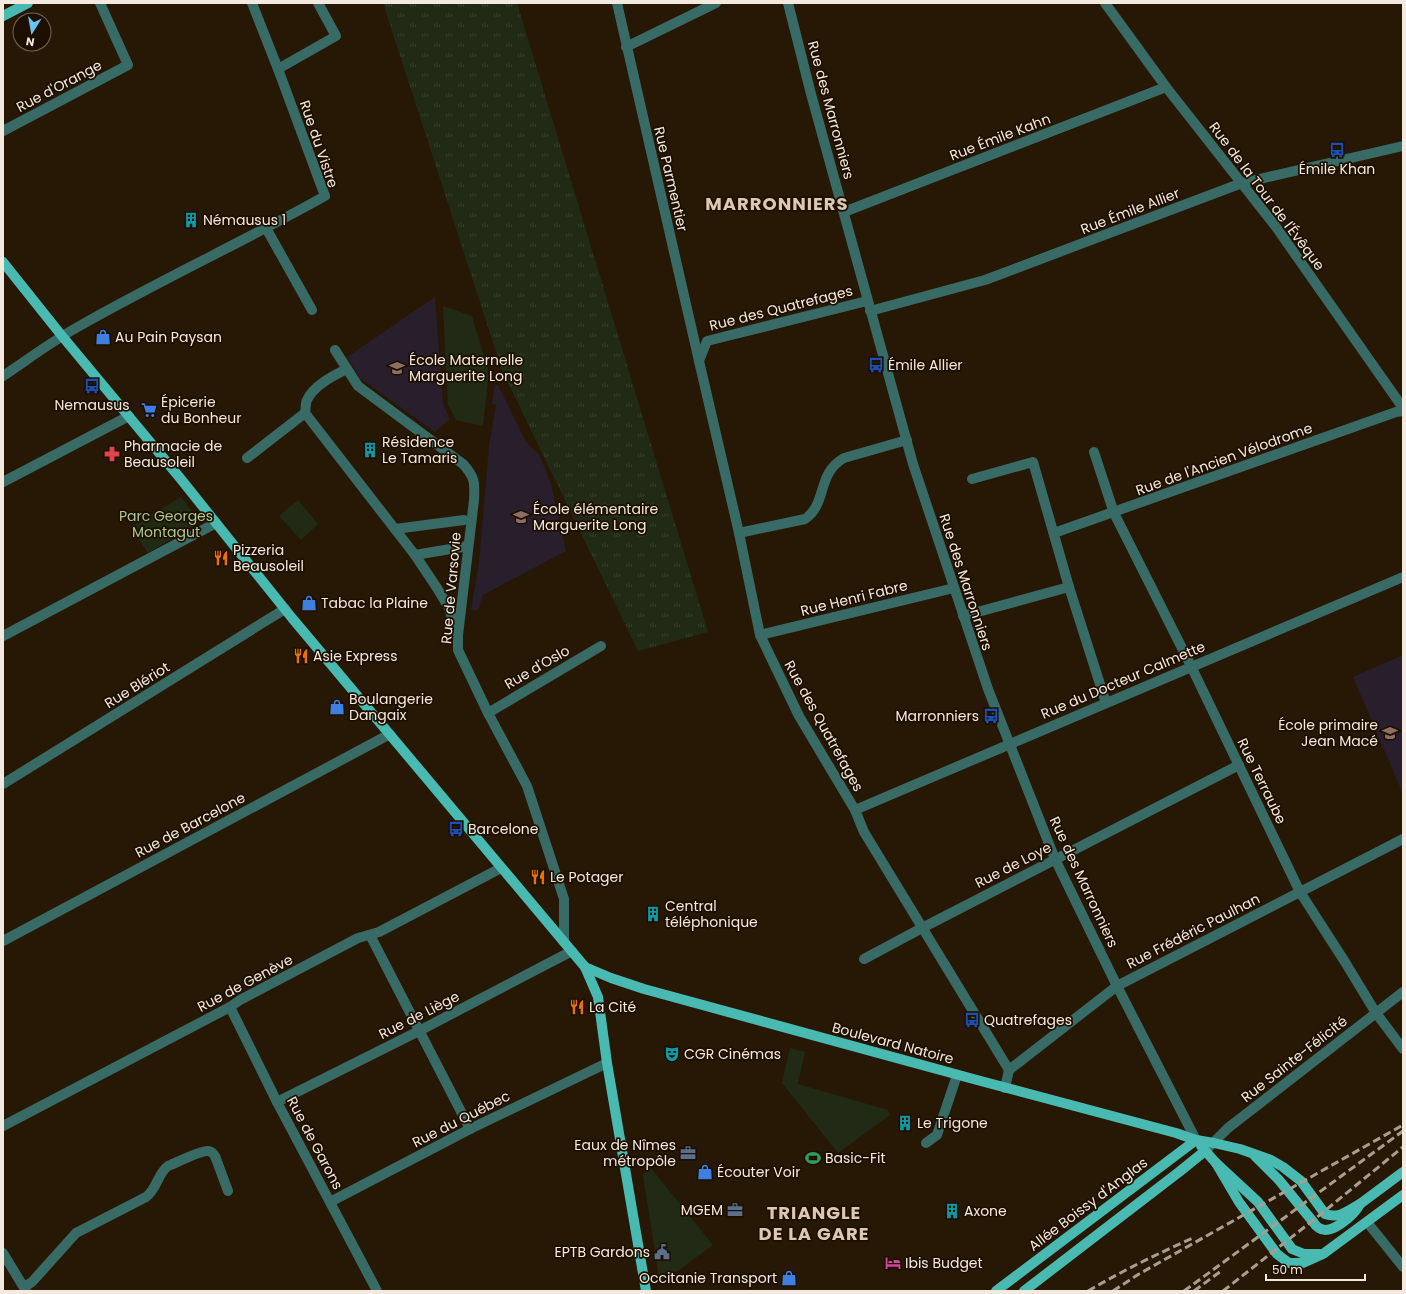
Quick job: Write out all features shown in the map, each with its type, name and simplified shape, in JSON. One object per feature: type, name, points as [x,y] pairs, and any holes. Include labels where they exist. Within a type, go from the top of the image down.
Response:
[{"type":"main road","points":[[4,16],[28,3]]},
{"type":"main road","points":[[3,262],[285,609],[585,967],[598,997],[607,1063],[646,1291]]},
{"type":"main road","name":"Boulevard Natoire","points":[[585,967],[611,978],[644,989],[1005,1088],[1176,1133],[1196,1140],[1214,1143],[1254,1154],[1283,1167],[1299,1179],[1325,1214],[1334,1216],[1342,1215],[1360,1204]]},
{"type":"main road","points":[[1196,1140],[1216,1163],[1258,1202],[1292,1249],[1304,1254],[1323,1254]]},
{"type":"main road","name":"Allée Boissy d'Anglas","points":[[996,1291],[1196,1140]]},
{"type":"main road","points":[[1024,1291],[1205,1151]]},
{"type":"main road","points":[[1254,1154],[1279,1180],[1319,1229],[1337,1226],[1356,1212],[1360,1204],[1403,1172]]},
{"type":"main road","points":[[1216,1163],[1239,1202],[1277,1254],[1289,1262],[1302,1263],[1323,1254],[1403,1195]]},
{"type":"street","name":"Rue d'Orange","points":[[3,131],[128,65],[100,3]]},
{"type":"street","name":"Rue du Vistre","points":[[3,376],[62,336],[168,277],[266,228],[325,196],[252,3]]},
{"type":"street","points":[[278,69],[336,36],[318,3]]},
{"type":"street","name":"Rue Parmentier","points":[[617,3],[699,361]]},
{"type":"street","points":[[626,47],[716,3]]},
{"type":"street","name":"Rue des Marronniers","points":[[788,3],[811,94],[913,464],[988,689],[1055,859],[1117,986],[1196,1140]]},
{"type":"street","name":"Rue de la Tour de l'Évêque","points":[[1105,3],[1166,87],[1276,227],[1403,408]]},
{"type":"street","name":"Rue Émile Kahn","points":[[844,212],[1166,87]]},
{"type":"street","name":"Rue Émile Allier","points":[[869,306],[985,280],[1242,184],[1403,146]]},
{"type":"street","points":[[266,228],[312,310]]},
{"type":"street","name":"Rue des Quatrefages","points":[[869,306],[707,341],[699,361],[739,533],[760,635],[799,716],[855,810],[864,832],[1009,1070]]},
{"type":"street","name":"Rue de Varsovie","points":[[335,350],[358,386],[463,464],[472,474],[475,486],[458,635],[458,650],[488,713],[527,786],[564,899],[564,942]]},
{"type":"street","points":[[347,369],[325,380],[316,389],[306,401],[305,413],[415,555],[449,608],[458,635]]},
{"type":"street","name":"Rue de l'Ancien Vélodrome","points":[[1054,534],[1396,412],[1403,411]]},
{"type":"street","points":[[247,458],[305,413]]},
{"type":"street","points":[[3,482],[129,416]]},
{"type":"street","points":[[739,533],[805,519],[815,510],[830,469],[837,462],[844,458],[907,440]]},
{"type":"street","name":"Rue Terraube","points":[[1094,452],[1114,513],[1191,666],[1300,892],[1346,962],[1376,1013],[1403,1050]]},
{"type":"street","points":[[972,480],[1032,462],[1069,587],[1106,703]]},
{"type":"street","points":[[395,529],[464,520]]},
{"type":"street","points":[[3,636],[216,523]]},
{"type":"street","points":[[415,555],[468,546]]},
{"type":"street","name":"Rue du Docteur Calmette","points":[[855,810],[1403,577]]},
{"type":"street","points":[[963,616],[1069,587]]},
{"type":"street","name":"Rue Henri Fabre","points":[[760,635],[954,588]]},
{"type":"street","name":"Rue Blériot","points":[[3,784],[285,609]]},
{"type":"street","name":"Rue d'Oslo","points":[[488,713],[601,646]]},
{"type":"street","name":"Rue de Barcelone","points":[[3,941],[390,734]]},
{"type":"street","name":"Rue de Loye","points":[[864,959],[1239,765]]},
{"type":"street","name":"Rue Frédéric Paulhan","points":[[1009,1070],[1117,986],[1403,839]]},
{"type":"street","name":"Rue de Genève","points":[[3,1126],[358,938],[379,932],[501,868]]},
{"type":"street","points":[[370,935],[470,1129]]},
{"type":"street","name":"Rue de Liège","points":[[277,1102],[419,1031],[572,951]]},
{"type":"street","name":"Rue Sainte-Félicité","points":[[1205,1151],[1228,1128],[1403,992]]},
{"type":"street","name":"Rue de Garons","points":[[230,1007],[277,1102],[377,1291]]},
{"type":"street","name":"Rue du Québec","points":[[330,1202],[470,1129],[607,1063]]},
{"type":"street","points":[[1005,1088],[1009,1070]]},
{"type":"street","points":[[926,1143],[937,1135],[957,1075]]},
{"type":"street","points":[[3,1253],[25,1289],[76,1233],[151,1194],[164,1169],[200,1152],[209,1151],[213,1153],[228,1191]]},
{"type":"street","points":[[1367,1222],[1403,1267]]},
{"type":"shaded area","name":"École Maternelle Marguerite Long","points":[[435,297],[443,405],[450,419],[435,432],[360,378],[347,357]]},
{"type":"shaded area","name":"École élémentaire Marguerite Long","points":[[495,385],[498,385],[526,442],[540,456],[551,484],[566,551],[483,595],[478,610],[471,610],[479,563],[489,446],[496,405],[492,404]]},
{"type":"shaded area","name":"École primaire Jean Macé","points":[[1403,655],[1403,794],[1353,677]]},
{"type":"green space","points":[[383,3],[517,3],[708,632],[638,651],[502,370]]},
{"type":"green space","points":[[443,306],[472,316],[489,373],[483,426],[456,420],[448,405]]},
{"type":"green space","name":"Parc Georges Montagut","points":[[181,497],[200,522],[148,553],[130,527]]},
{"type":"green space","points":[[298,500],[318,524],[301,540],[279,516]]},
{"type":"green space","points":[[790,1048],[805,1052],[798,1084],[888,1110],[890,1115],[838,1153],[782,1083]]},
{"type":"green space","points":[[651,1168],[713,1245],[660,1284],[643,1175]]},
{"type":"railway","points":[[1113,1291],[1139,1274],[1403,1125]]},
{"type":"railway","points":[[1184,1291],[1403,1131]]},
{"type":"railway","points":[[1223,1291],[1403,1147]]},
{"type":"railway","points":[[1088,1291],[1140,1263],[1193,1238]]},
{"type":"railway","points":[[1194,1291],[1221,1271]]},
{"type":"place","name":"Émile Khan","points":[[1337,150]]},
{"type":"place","name":"Némausus 1","points":[[191,220]]},
{"type":"place","name":"Au Pain Paysan","points":[[103,337]]},
{"type":"place","name":"Émile Allier","points":[[876,365]]},
{"type":"place","name":"École Maternelle Marguerite Long","points":[[397,368]]},
{"type":"place","name":"Nemausus","points":[[92,386]]},
{"type":"place","name":"Épicerie du Bonheur","points":[[149,410]]},
{"type":"place","name":"Résidence Le Tamaris","points":[[370,450]]},
{"type":"place","name":"Pharmacie de Beausoleil","points":[[112,454]]},
{"type":"place","name":"École élémentaire Marguerite Long","points":[[521,517]]},
{"type":"place","name":"Pizzeria Beausoleil","points":[[221,558]]},
{"type":"place","name":"Tabac la Plaine","points":[[309,603]]},
{"type":"place","name":"Asie Express","points":[[301,656]]},
{"type":"place","name":"Boulangerie Dangaix","points":[[337,707]]},
{"type":"place","name":"Marronniers","points":[[991,716]]},
{"type":"place","name":"École primaire Jean Macé","points":[[1390,733]]},
{"type":"place","name":"Barcelone","points":[[456,829]]},
{"type":"place","name":"Le Potager","points":[[538,877]]},
{"type":"place","name":"Central téléphonique","points":[[653,914]]},
{"type":"place","name":"La Cité","points":[[577,1007]]},
{"type":"place","name":"Quatrefages","points":[[972,1020]]},
{"type":"place","name":"CGR Cinémas","points":[[672,1054]]},
{"type":"place","name":"Le Trigone","points":[[905,1123]]},
{"type":"place","name":"Eaux de Nîmes métropôle","points":[[688,1153]]},
{"type":"place","name":"Basic-Fit","points":[[813,1158]]},
{"type":"place","name":"Écouter Voir","points":[[705,1172]]},
{"type":"place","name":"MGEM","points":[[735,1210]]},
{"type":"place","name":"Axone","points":[[952,1211]]},
{"type":"place","name":"EPTB Gardons","points":[[662,1252]]},
{"type":"place","name":"Ibis Budget","points":[[893,1263]]},
{"type":"place","name":"Occitanie Transport","points":[[789,1278]]},
{"type":"district","name":"MARRONNIERS","points":[[777,204]]},
{"type":"district","name":"TRIANGLE DE LA GARE","points":[[814,1223]]}]
